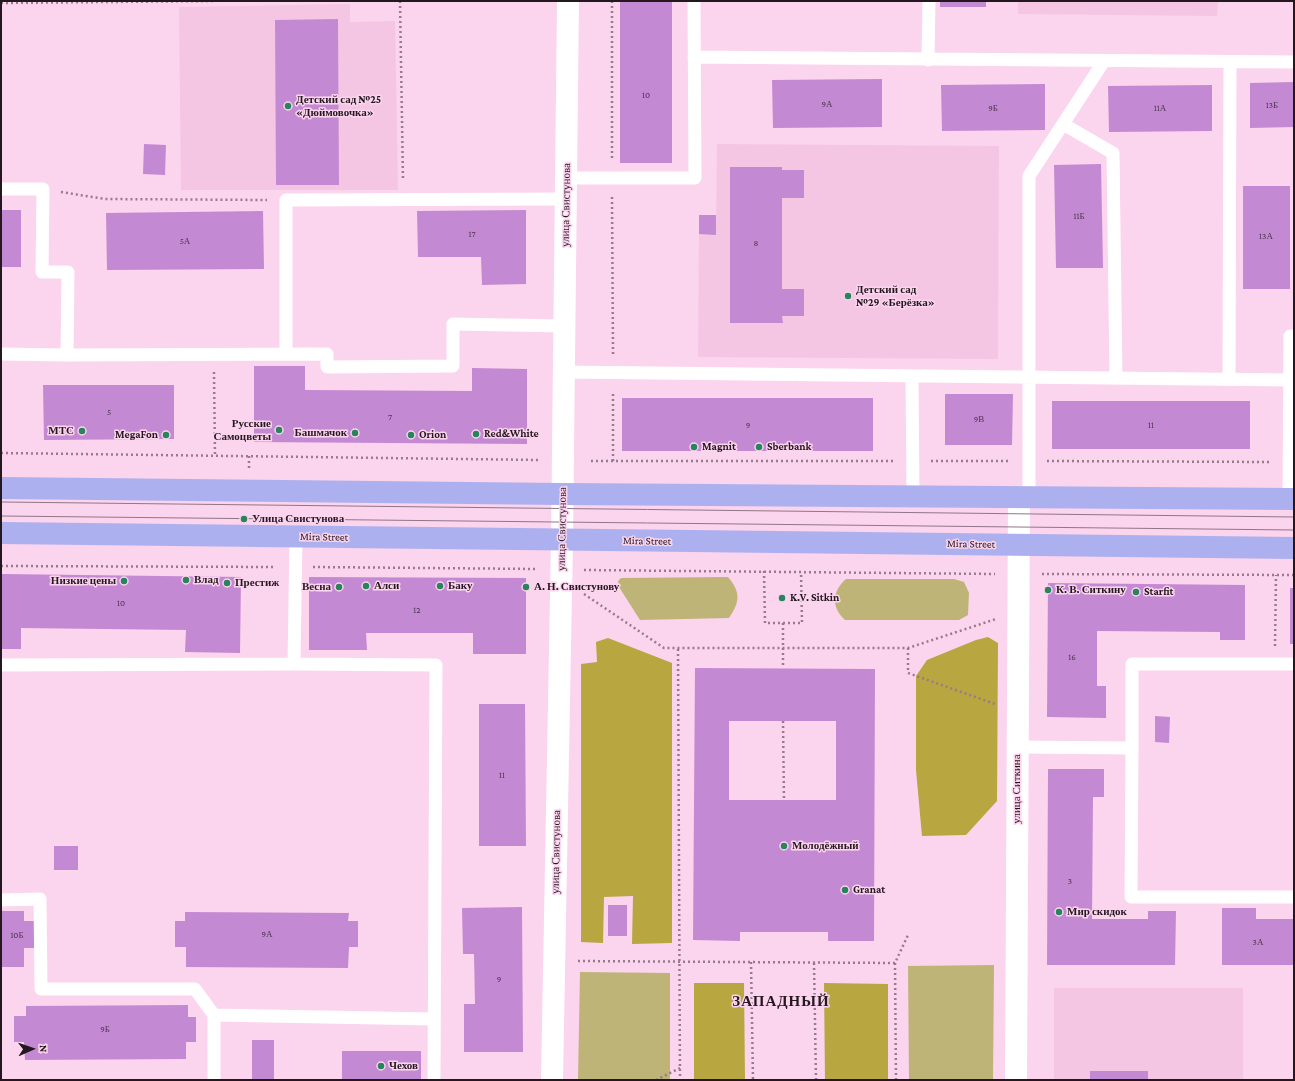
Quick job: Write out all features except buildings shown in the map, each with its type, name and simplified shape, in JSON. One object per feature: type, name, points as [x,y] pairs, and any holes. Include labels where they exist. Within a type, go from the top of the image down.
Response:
[{"type":"main road","points":[[1,488],[562,494],[1292,499]]},
{"type":"main road","name":"Mira Street","points":[[1,533],[1294,548]]},
{"type":"street","name":"улица Свистунова","points":[[552,1080],[562,540],[568,1]]},
{"type":"street","name":"улица Ситкина","points":[[1016,1080],[1018,545],[1024,497]]},
{"type":"lane","points":[[286,354],[286,200],[403,200],[566,189],[612,178],[694,178],[694,1]]},
{"type":"lane","points":[[928,60],[929,1]]},
{"type":"lane","points":[[694,57],[1294,62]]},
{"type":"lane","points":[[1024,497],[1029,461],[1029,176],[1104,61]]},
{"type":"lane","points":[[1228,379],[1230,62]]},
{"type":"lane","points":[[1063,124],[1113,152],[1116,378]]},
{"type":"lane","points":[[1,189],[43,189],[42,272],[68,272],[67,355]]},
{"type":"lane","points":[[1,354],[327,354],[327,367],[453,366],[453,324],[564,326]]},
{"type":"lane","points":[[1292,499],[1290,462],[1290,336],[1294,336]]},
{"type":"lane","points":[[564,372],[1290,380]]},
{"type":"lane","points":[[912,376],[913,496]]},
{"type":"lane","points":[[294,664],[296,536]]},
{"type":"lane","points":[[1294,664],[1132,664],[1131,897],[1294,897]]},
{"type":"lane","points":[[1,665],[436,665],[434,1080]]},
{"type":"lane","points":[[1017,747],[1132,748]]},
{"type":"lane","points":[[1,900],[40,899],[40,989],[195,989],[214,1015],[214,1080]]},
{"type":"lane","points":[[214,1015],[434,1019]]},
{"type":"path","points":[[1,3],[215,1]]},
{"type":"path","points":[[400,1],[403,200]]},
{"type":"path","points":[[612,1],[612,461]]},
{"type":"path","points":[[43,189],[105,199],[286,200]]},
{"type":"path","points":[[214,354],[215,456]]},
{"type":"path","points":[[1,453],[545,460]]},
{"type":"path","points":[[590,461],[1290,462]]},
{"type":"path","points":[[583,570],[1294,575]]},
{"type":"path","points":[[764,571],[765,623],[802,623],[801,572]]},
{"type":"path","points":[[1275,664],[1276,575]]},
{"type":"path","points":[[561,578],[664,648],[908,648],[1018,611]]},
{"type":"path","points":[[783,623],[783,668]]},
{"type":"path","points":[[678,648],[678,962],[680,1080]]},
{"type":"path","points":[[908,648],[908,673],[1018,712]]},
{"type":"path","points":[[783,721],[784,800]]},
{"type":"path","points":[[896,1080],[895,963],[908,935]]},
{"type":"path","points":[[554,961],[895,963]]},
{"type":"path","points":[[751,962],[753,1080]]},
{"type":"path","points":[[814,962],[816,1080]]},
{"type":"path","points":[[656,1080],[680,1068]]},
{"type":"shaded area","points":[[1018,1],[1218,1],[1217,16],[1018,14]]},
{"type":"shaded area","name":"Детский сад №25 «Дюймовочка»","points":[[350,4],[350,22],[395,21],[398,190],[181,190],[179,7]]},
{"type":"shaded area","name":"Детский сад №29 «Берёзка»","points":[[717,144],[999,146],[998,359],[698,357],[699,234],[716,234]]},
{"type":"shaded area","points":[[728,577],[735,587],[738,597],[733,612],[729,618],[640,620],[619,587],[618,581],[621,578]]},
{"type":"shaded area","points":[[846,579],[954,579],[964,582],[969,593],[968,615],[959,620],[845,620],[837,610],[835,599],[838,589]]},
{"type":"shaded area","points":[[988,637],[998,643],[997,801],[966,835],[922,836],[916,770],[916,676],[927,660],[976,640]]},
{"type":"shaded area","points":[[608,638],[672,663],[672,943],[632,944],[633,896],[604,897],[603,943],[581,942],[581,664],[597,662],[596,642]]},
{"type":"shaded area","points":[[994,965],[993,1080],[909,1080],[908,966]]},
{"type":"shaded area","points":[[580,972],[670,973],[670,1080],[578,1080]]},
{"type":"shaded area","points":[[694,983],[744,983],[745,1080],[694,1080]]},
{"type":"shaded area","points":[[824,983],[888,984],[888,1080],[825,1080]]},
{"type":"shaded area","points":[[1054,988],[1243,988],[1243,1080],[1054,1080]]},
{"type":"tram line","points":[[1,502],[1294,517]]},
{"type":"tram line","points":[[1,516],[1294,530]]},
{"type":"place","name":"Детский сад №25 «Дюймовочка»","points":[[288,106]]},
{"type":"place","name":"Детский сад №29 «Берёзка»","points":[[848,296]]},
{"type":"place","name":"Русские Самоцветы","points":[[279,430]]},
{"type":"place","name":"МТС","points":[[82,431]]},
{"type":"place","name":"Башмачок","points":[[355,433]]},
{"type":"place","name":"Red&White","points":[[476,434]]},
{"type":"place","name":"MegaFon","points":[[166,435]]},
{"type":"place","name":"Orion","points":[[411,435]]},
{"type":"place","name":"Magnit","points":[[694,447]]},
{"type":"place","name":"Sberbank","points":[[759,447]]},
{"type":"place","name":"Улица Свистунова","points":[[244,519]]},
{"type":"place","name":"Влад","points":[[186,580]]},
{"type":"place","name":"Низкие цены","points":[[124,581]]},
{"type":"place","name":"Престиж","points":[[227,583]]},
{"type":"place","name":"Алси","points":[[366,586]]},
{"type":"place","name":"Баку","points":[[440,586]]},
{"type":"place","name":"Весна","points":[[339,587]]},
{"type":"place","name":"А. Н. Свистунову","points":[[526,587]]},
{"type":"place","name":"К. В. Ситкину","points":[[1048,590]]},
{"type":"place","name":"Starfit","points":[[1136,592]]},
{"type":"place","name":"K.V. Sitkin","points":[[782,598]]},
{"type":"place","name":"Молодёжный","points":[[784,846]]},
{"type":"place","name":"Granat","points":[[845,890]]},
{"type":"place","name":"Мир скидок","points":[[1059,912]]},
{"type":"place","name":"Чехов","points":[[381,1066]]},
{"type":"district","name":"ЗАПАДНЫЙ","points":[[781,1001]]}]
